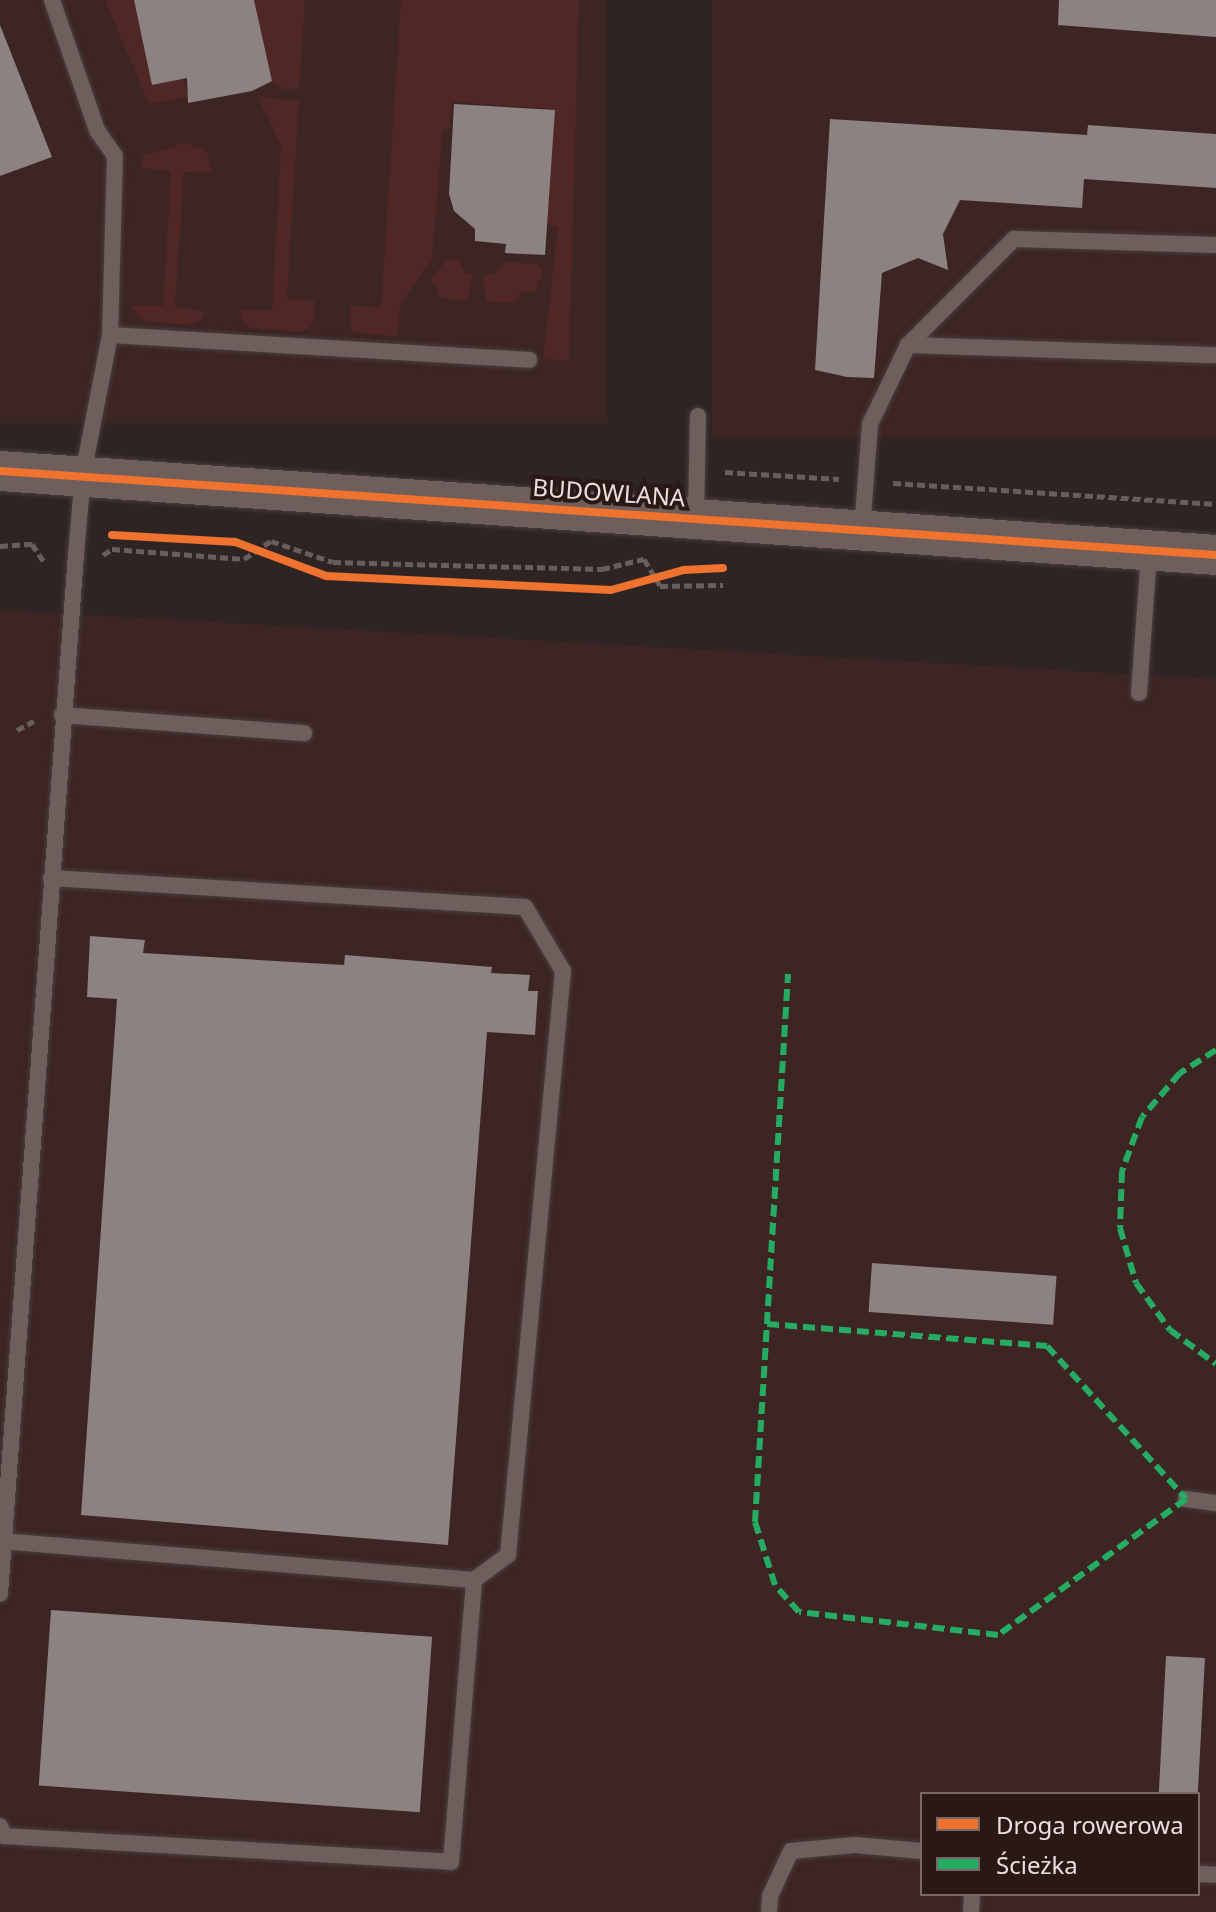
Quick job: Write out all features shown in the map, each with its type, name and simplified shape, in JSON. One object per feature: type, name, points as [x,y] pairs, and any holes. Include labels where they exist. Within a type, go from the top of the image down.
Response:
[{"type":"street","name":"BUDOWLANA","points":[[0,471],[83,474],[1216,555]]},
{"type":"lane","points":[[0,1594],[62,715],[83,474],[110,335],[115,156],[97,130],[52,0]]},
{"type":"lane","points":[[862,530],[870,424],[908,345],[1014,239],[1216,245]]},
{"type":"lane","points":[[110,335],[529,360]]},
{"type":"lane","points":[[908,345],[1216,355]]},
{"type":"lane","points":[[696,518],[698,416]]},
{"type":"lane","points":[[1139,693],[1149,552]]},
{"type":"lane","points":[[62,715],[304,733]]},
{"type":"lane","points":[[2,1541],[474,1580],[508,1555],[563,971],[525,907],[51,878]]},
{"type":"lane","points":[[1186,1499],[1216,1503]]},
{"type":"lane","points":[[0,1826],[4,1836],[451,1862],[474,1580]]},
{"type":"lane","points":[[769,1912],[770,1896],[791,1851],[855,1845],[920,1851]]},
{"type":"path","points":[[696,470],[1216,504]]},
{"type":"path","points":[[102,556],[112,549],[244,559],[271,541],[333,562],[602,569],[644,559],[660,586],[723,585]]},
{"type":"path","points":[[0,546],[32,544],[43,553],[45,567]]},
{"type":"path","points":[[246,546],[271,556]]},
{"type":"path","points":[[641,582],[669,574]]},
{"type":"path","points":[[17,730],[30,727],[39,715]]},
{"type":"shaded area","points":[[0,0],[607,0],[607,423],[0,423]]},
{"type":"shaded area","points":[[105,0],[134,0],[152,85],[184,79],[188,97],[149,104]]},
{"type":"shaded area","points":[[254,0],[305,0],[299,88],[286,90],[272,83]]},
{"type":"shaded area","points":[[401,0],[579,0],[569,361],[543,359],[558,227],[546,224],[553,109],[452,102],[449,129],[443,129],[432,260],[400,304],[397,337],[351,332],[350,306],[381,307]]},
{"type":"shaded area","points":[[712,0],[1216,0],[1216,437],[712,437]]},
{"type":"shaded area","points":[[258,97],[299,101],[287,299],[314,301],[315,317],[309,329],[299,332],[250,328],[240,317],[241,310],[272,311],[281,146]]},
{"type":"shaded area","points":[[184,143],[206,151],[213,173],[184,172],[175,307],[205,311],[201,320],[190,325],[143,321],[131,306],[163,306],[171,171],[142,168],[141,162],[143,156]]},
{"type":"shaded area","points":[[447,259],[459,260],[465,273],[473,275],[467,301],[439,298],[435,283],[429,282]]},
{"type":"shaded area","points":[[506,262],[537,264],[543,272],[536,291],[521,293],[515,303],[486,301],[483,274],[493,275]]},
{"type":"shaded area","points":[[0,610],[1216,679],[1216,1912],[0,1912]]},
{"type":"building","points":[[134,0],[254,0],[272,81],[252,91],[188,103],[187,78],[152,85]]},
{"type":"building","points":[[1059,0],[1216,0],[1216,37],[1058,25]]},
{"type":"building","points":[[0,25],[52,157],[0,176]]},
{"type":"building","points":[[454,104],[555,110],[545,255],[505,253],[506,244],[475,241],[475,229],[454,211],[449,194]]},
{"type":"building","points":[[830,119],[1087,135],[1088,125],[1216,134],[1216,188],[1084,179],[1082,208],[960,200],[943,234],[948,270],[918,258],[882,273],[874,378],[847,377],[815,370]]},
{"type":"building","points":[[90,936],[145,940],[143,953],[344,965],[345,955],[492,967],[491,973],[530,975],[528,991],[538,991],[535,1035],[487,1032],[448,1545],[81,1515],[117,999],[87,997]]},
{"type":"building","points":[[872,1263],[1057,1276],[1053,1325],[869,1312]]},
{"type":"building","points":[[51,1610],[432,1637],[420,1812],[39,1786]]},
{"type":"building","points":[[1166,1656],[1205,1658],[1198,1792],[1159,1792]]},
{"type":"marked path","points":[[767,1324],[1047,1346],[1186,1499],[998,1635],[799,1612],[775,1585],[755,1522],[788,974]]},
{"type":"marked path","points":[[1216,1050],[1180,1073],[1142,1117],[1122,1171],[1120,1228],[1136,1283],[1170,1330],[1216,1364]]},
{"type":"cycle path","points":[[0,471],[1216,555]]},
{"type":"cycle path","points":[[112,535],[235,542],[326,576],[611,590],[684,570],[723,568]]}]
